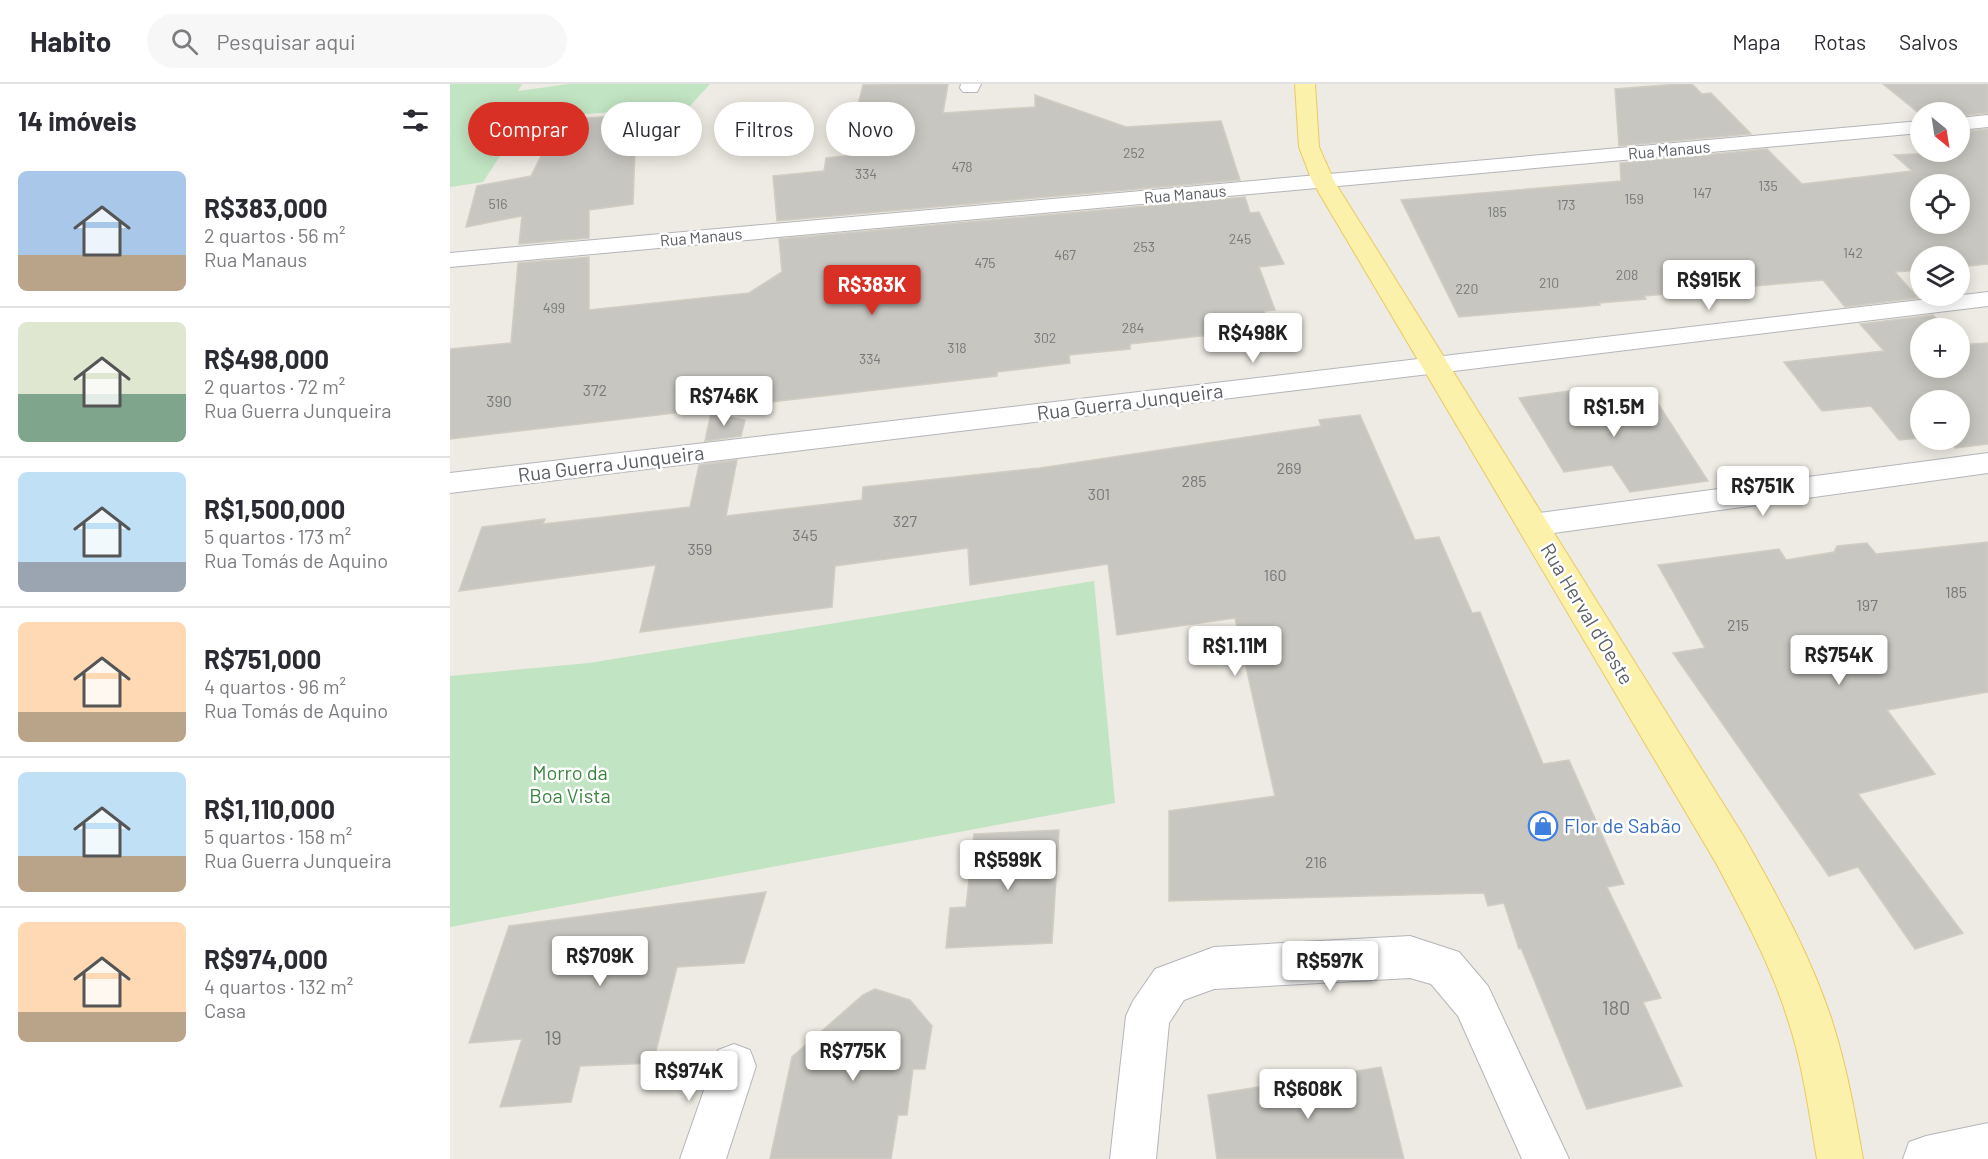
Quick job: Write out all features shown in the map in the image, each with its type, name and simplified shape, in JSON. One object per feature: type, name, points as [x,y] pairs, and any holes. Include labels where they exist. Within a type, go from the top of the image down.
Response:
[{"type":"main road","name":"Rua Herval d'Oeste","points":[[1305,84],[1309,147],[1323,181],[1730,850],[1768,918],[1804,1003],[1825,1074],[1840,1159]]},
{"type":"street","points":[[1970,123],[1988,121]]},
{"type":"street","name":"Rua Manaus","points":[[450,260],[1910,128]]},
{"type":"street","name":"Rua Guerra Junqueira","points":[[450,483],[1988,299]]},
{"type":"street","points":[[1533,525],[1988,463]]},
{"type":"street","points":[[1133,1159],[1148,1016],[1170,984],[1214,968],[1410,957],[1444,967],[1473,1001],[1546,1159]]},
{"type":"street","points":[[703,1159],[735,1065]]},
{"type":"street","points":[[1926,1159],[1988,1146]]},
{"type":"green space","points":[[450,84],[522,84],[518,91],[569,84],[710,84],[694,102],[601,102],[601,113],[589,114],[589,102],[468,102],[468,156],[500,156],[483,182],[450,187]]},
{"type":"green space","name":"Morro da Boa Vista","points":[[1094,581],[1115,803],[450,927],[450,676],[589,663]]},
{"type":"building","points":[[948,84],[943,113],[1035,107],[1035,95],[1126,127],[1221,121],[1240,180],[777,221],[773,176],[824,171],[826,158],[915,156],[915,102],[859,102],[863,85]]},
{"type":"building","points":[[1692,84],[1702,94],[1711,93],[1751,134],[1619,146],[1615,89]]},
{"type":"building","points":[[1883,84],[1988,84],[1988,113],[1970,115],[1970,102],[1910,102],[1910,106]]},
{"type":"building","points":[[601,117],[601,156],[635,156],[633,204],[589,210],[589,238],[519,244],[522,216],[466,227],[477,186],[531,176],[541,156],[589,156],[589,118]]},
{"type":"building","points":[[1988,129],[1988,264],[1970,266],[1970,246],[1910,246],[1910,271],[1895,272],[1910,289],[1910,299],[1845,307],[1823,280],[1644,296],[1646,299],[1599,303],[1600,305],[1459,317],[1401,200],[1621,181],[1620,163],[1767,149],[1802,184],[1912,171],[1894,155],[1910,154],[1910,162],[1970,162],[1970,131]]},
{"type":"building","points":[[1245,197],[1250,213],[1259,212],[1284,264],[1259,267],[1275,310],[1264,311],[1270,328],[1130,344],[1130,349],[1069,355],[1070,363],[997,372],[997,376],[450,439],[450,349],[511,343],[518,263],[589,257],[589,310],[749,293],[782,272],[779,239]]},
{"type":"building","points":[[1933,315],[1936,318],[1910,318],[1910,378],[1970,378],[1970,344],[1988,343],[1988,444],[1970,446],[1970,390],[1910,390],[1910,439],[1899,440],[1871,406],[1822,411],[1784,362],[1884,351],[1860,324]]},
{"type":"building","points":[[1576,390],[1583,400],[1641,393],[1647,403],[1657,402],[1708,481],[1630,492],[1612,465],[1564,472],[1519,398]]},
{"type":"building","points":[[711,413],[745,420],[741,436],[705,441]]},
{"type":"building","points":[[1360,415],[1415,540],[1439,537],[1472,613],[1480,612],[1543,764],[1569,760],[1624,884],[1607,887],[1661,998],[1643,1002],[1682,1086],[1587,1109],[1521,948],[1519,949],[1504,903],[1488,906],[1484,893],[1169,901],[1169,811],[1275,796],[1235,618],[1117,635],[1108,564],[970,585],[968,548],[835,566],[832,607],[640,632],[656,565],[459,591],[482,527],[545,519],[543,524],[690,507],[699,465],[737,460],[726,516],[862,500],[863,487],[1040,468],[1321,426],[1319,420]]},
{"type":"building","points":[[1988,542],[1988,692],[1887,710],[1935,774],[1858,794],[1963,933],[1915,949],[1858,867],[1829,876],[1673,653],[1705,648],[1658,565],[1779,549],[1786,560],[1834,552],[1837,546],[1867,543],[1876,554]]},
{"type":"building","points":[[1059,830],[1052,943],[946,948],[950,908],[966,907],[974,834]]},
{"type":"building","points":[[766,892],[744,963],[677,967],[653,1063],[580,1066],[571,1102],[500,1107],[522,1039],[469,1043],[509,926]]},
{"type":"building","points":[[875,989],[910,1000],[932,1026],[925,1069],[913,1069],[907,1115],[898,1115],[891,1159],[770,1159],[792,1057],[863,995]]},
{"type":"building","points":[[1381,1067],[1404,1159],[1217,1159],[1208,1095]]},
{"type":"place","name":"Flor de Sabão","points":[[1543,826]]}]
